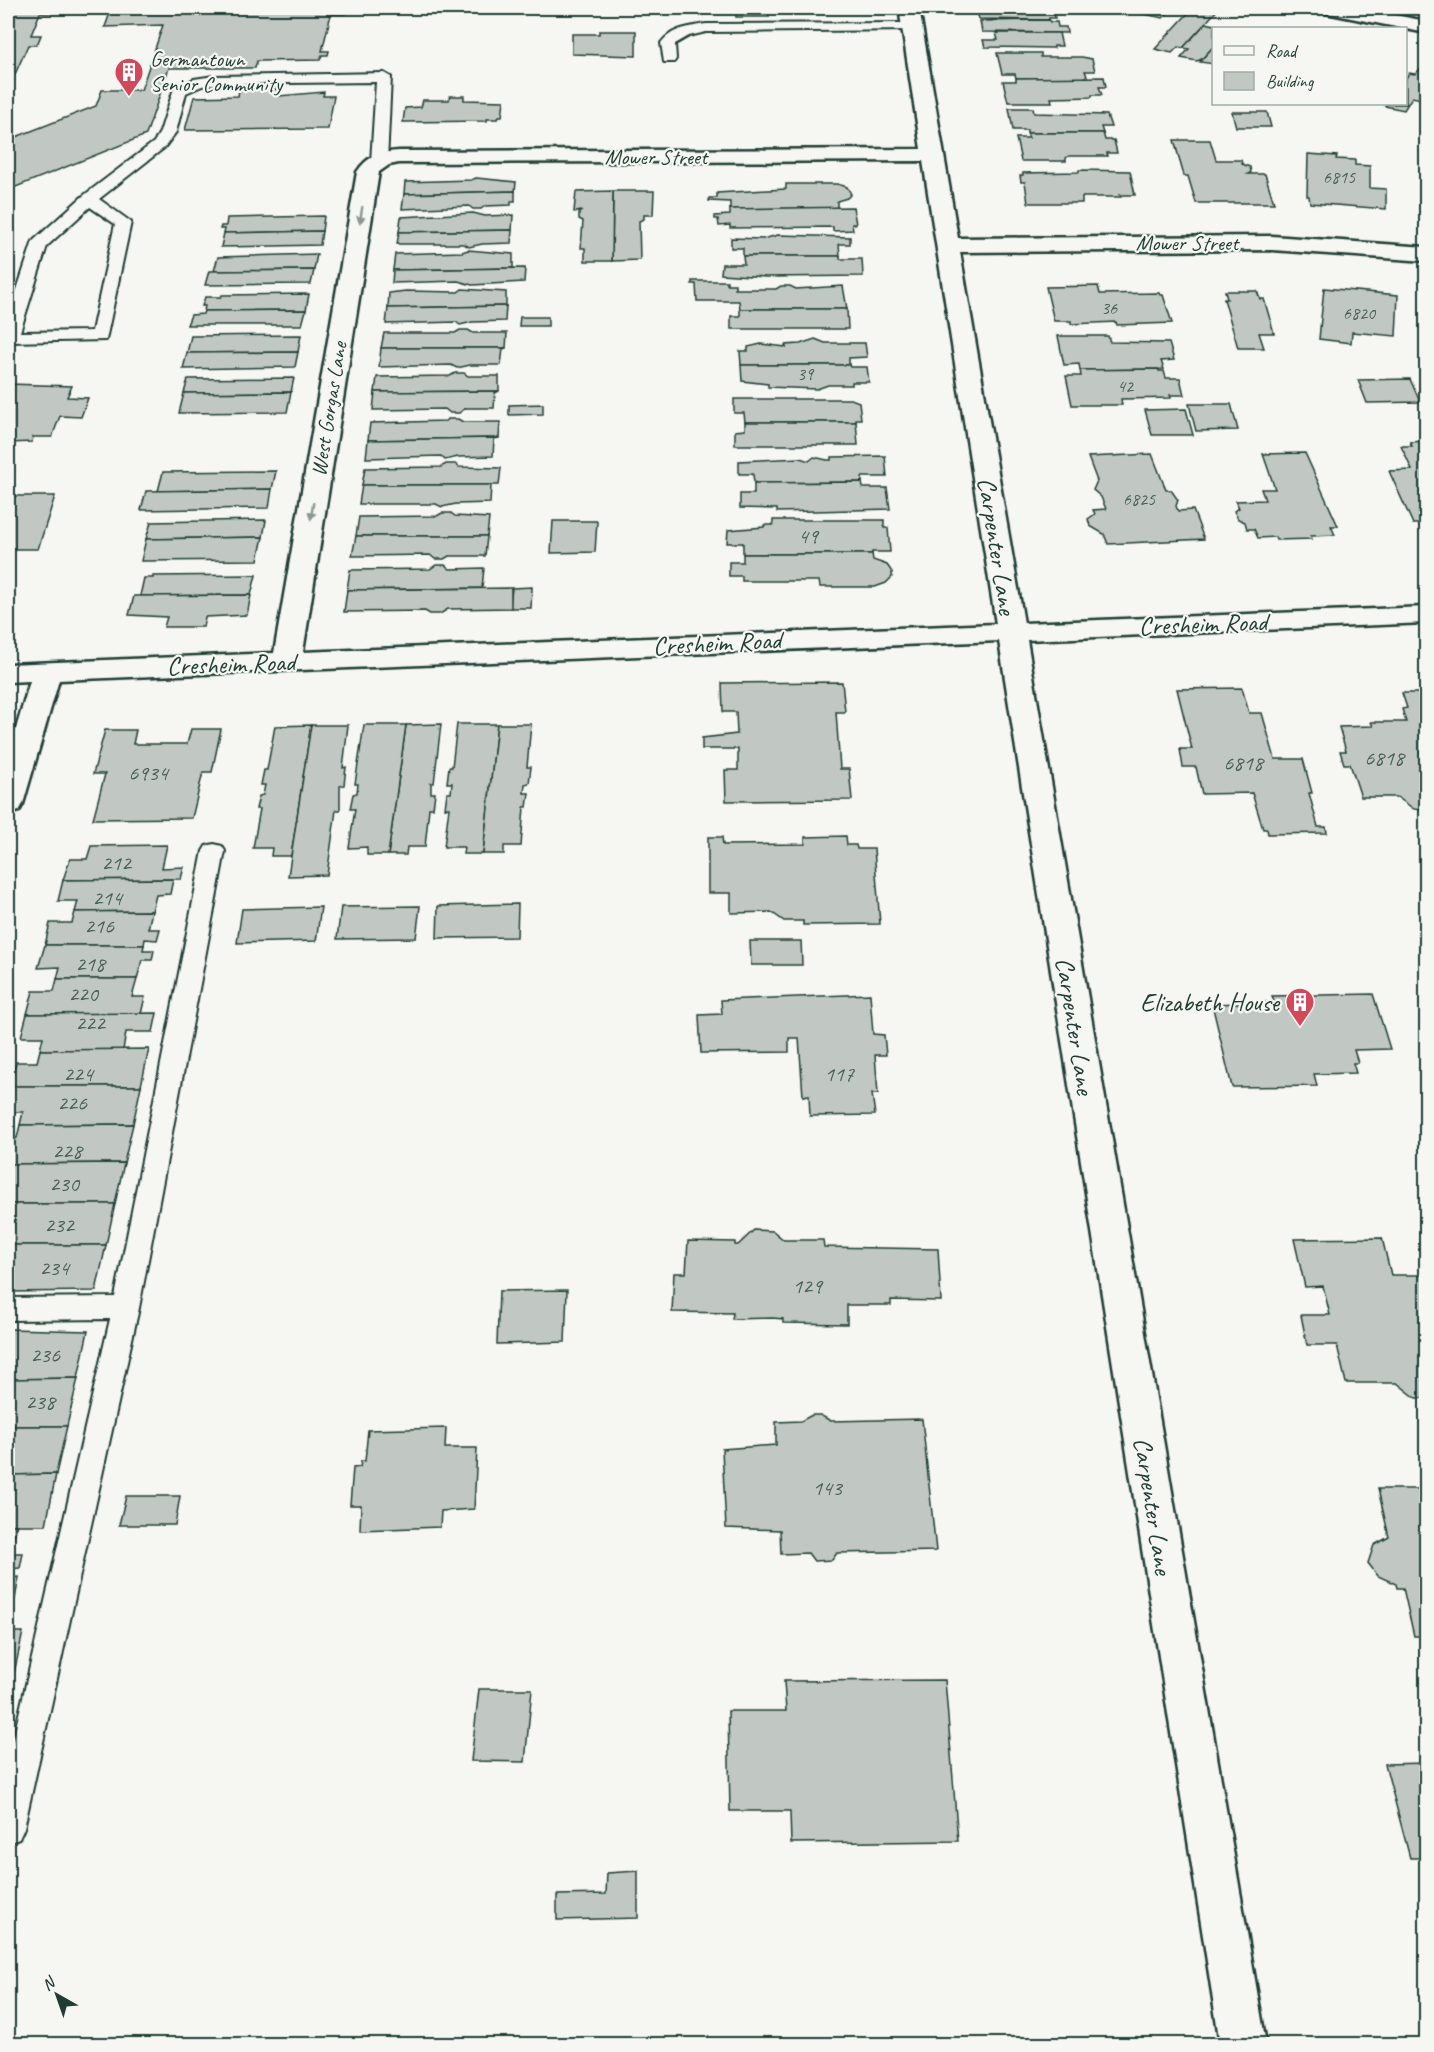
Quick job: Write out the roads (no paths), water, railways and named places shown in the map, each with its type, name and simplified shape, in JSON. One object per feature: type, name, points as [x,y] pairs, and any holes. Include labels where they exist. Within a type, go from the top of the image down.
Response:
[{"type":"street","points":[[1338,8],[1426,27]]},
{"type":"street","name":"Carpenter Lane","points":[[911,17],[1243,2044]]},
{"type":"street","name":"Mower Street","points":[[379,162],[389,158],[411,157],[933,155]]},
{"type":"street","name":"West Gorgas Lane","points":[[287,662],[368,172],[371,166],[379,162]]},
{"type":"street","name":"Mower Street","points":[[948,244],[1272,243],[1364,248],[1426,255]]},
{"type":"street","name":"Cresheim Road","points":[[8,673],[1011,630],[1426,615]]},
{"type":"street","points":[[8,804],[47,672]]},
{"type":"lane","points":[[669,59],[668,43],[674,37],[706,28],[911,17]]},
{"type":"lane","points":[[89,199],[123,222],[100,336],[9,337],[39,244],[89,199],[159,144],[168,132],[179,91],[199,82],[214,80],[384,77],[379,162]]},
{"type":"lane","points":[[8,1828],[126,1308],[214,851]]},
{"type":"lane","points":[[8,1309],[126,1308]]},
{"type":"place","name":"Germantown Senior Community","points":[[129,98]]},
{"type":"place","name":"Elizabeth House","points":[[1300,1028]]}]
